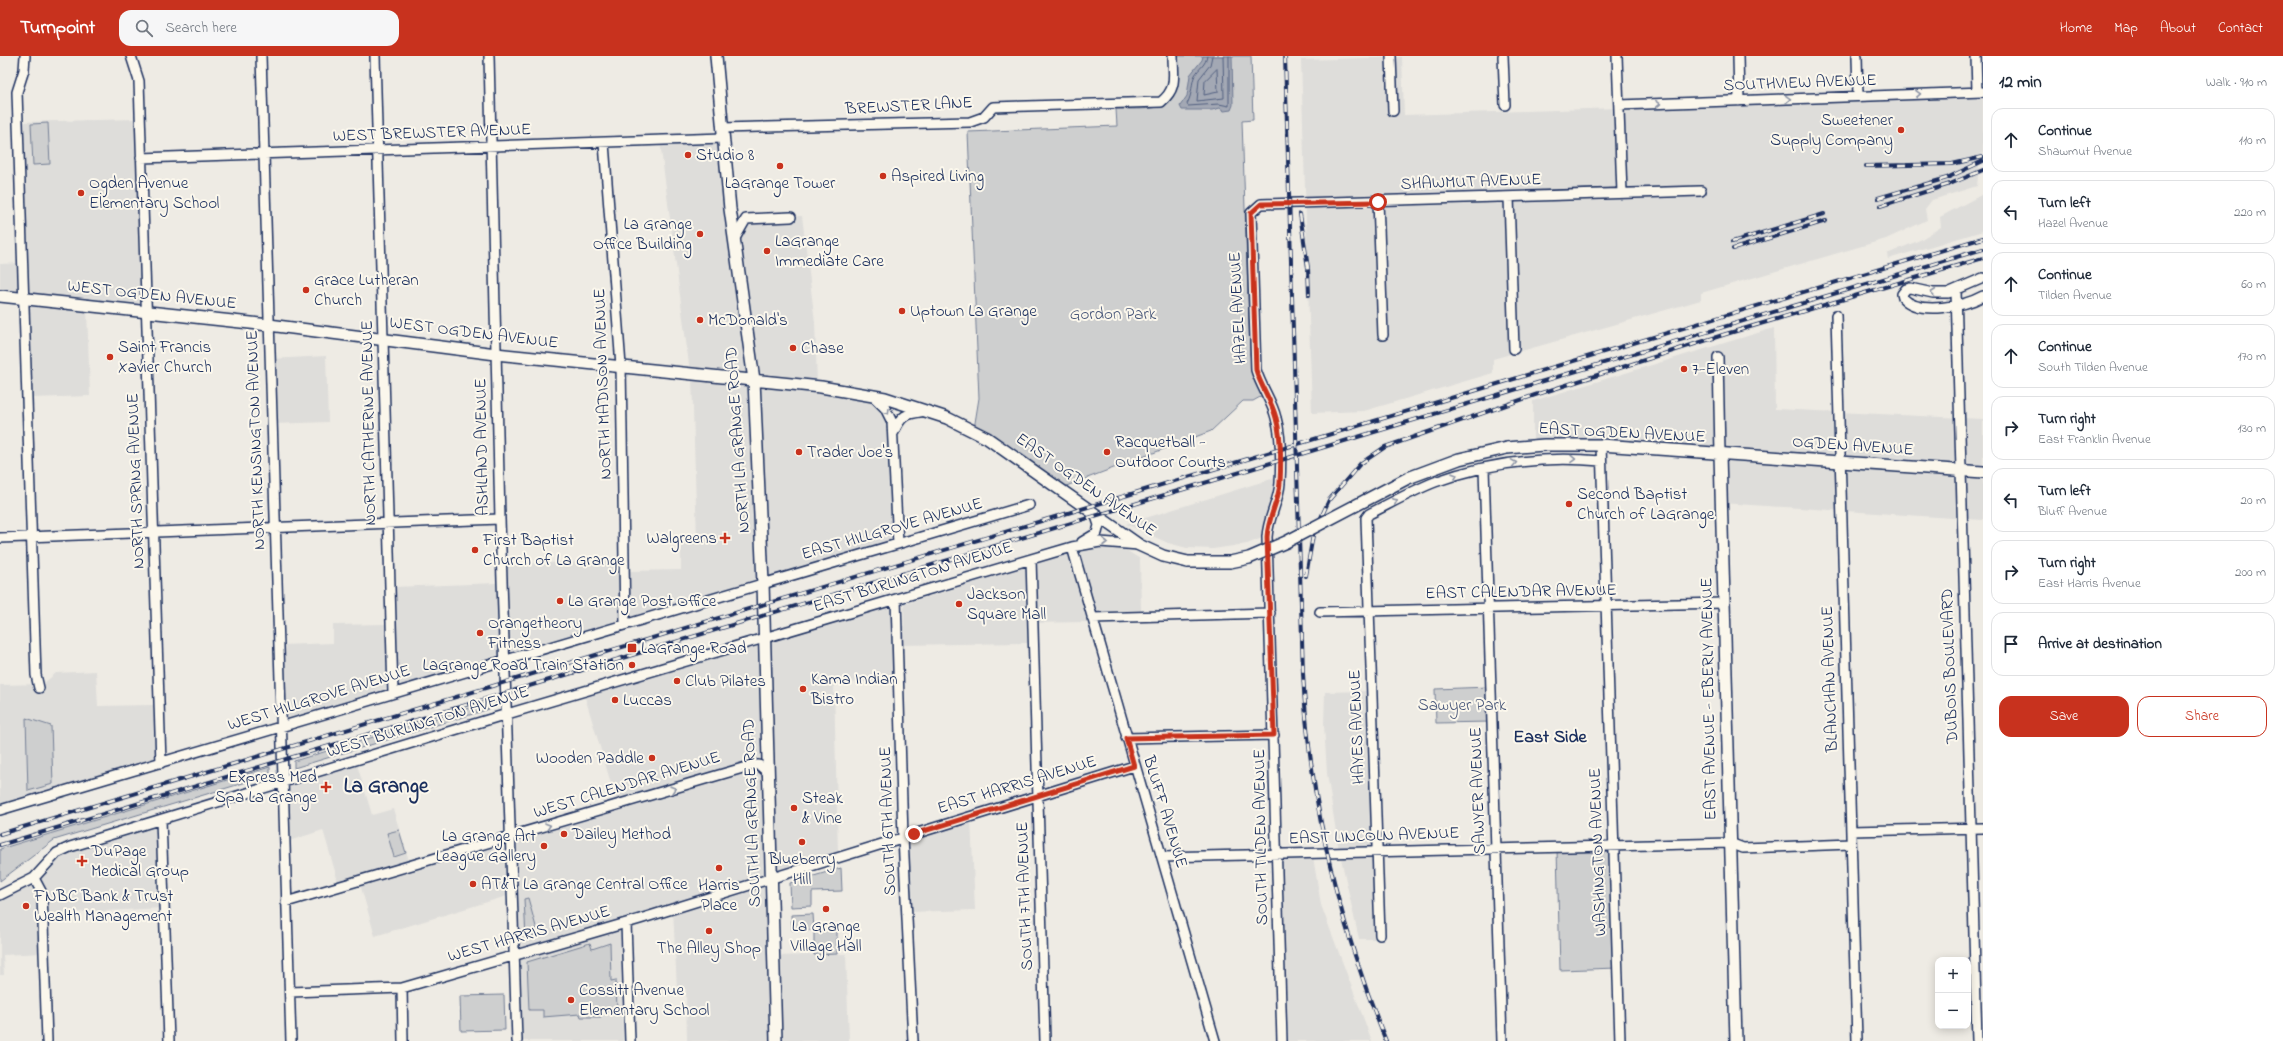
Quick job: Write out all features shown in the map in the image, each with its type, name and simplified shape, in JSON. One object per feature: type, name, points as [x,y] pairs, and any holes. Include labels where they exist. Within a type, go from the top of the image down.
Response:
[{"type":"main road","points":[[716,56],[730,209],[735,244]]},
{"type":"main road","name":"NORTH LA GRANGE ROAD","points":[[735,244],[754,380],[763,583]]},
{"type":"main road","name":"WEST OGDEN AVENUE","points":[[0,296],[268,325],[496,354],[754,380]]},
{"type":"main road","name":"EAST OGDEN AVENUE","points":[[754,380],[844,390],[872,395],[928,411],[961,424],[1007,451],[1138,545],[1163,556],[1188,562],[1230,562],[1248,558],[1286,542],[1408,478],[1459,459],[1526,446],[1596,445],[1720,454]]},
{"type":"main road","name":"OGDEN AVENUE","points":[[1720,454],[1983,472]]},
{"type":"main road","name":"EAST AVENUE - EBERLY AVENUE","points":[[1720,454],[1736,1041]]},
{"type":"main road","name":"SOUTH LA GRANGE ROAD","points":[[763,583],[776,1041]]},
{"type":"street","points":[[25,56],[24,70],[17,92],[36,675],[39,688]]},
{"type":"street","name":"NORTH SPRING AVENUE","points":[[131,56],[139,81],[161,763]]},
{"type":"street","name":"NORTH KENSINGTON AVENUE","points":[[261,56],[291,1041]]},
{"type":"street","name":"NORTH CATHERINE AVENUE","points":[[375,56],[393,693]]},
{"type":"street","name":"ASHLAND AVENUE","points":[[489,56],[500,519],[517,1041]]},
{"type":"street","name":"BREWSTER LANE","points":[[723,133],[970,122],[984,117],[993,107],[1151,104],[1161,102],[1169,95],[1174,87],[1173,56]]},
{"type":"street","points":[[1391,56],[1392,111]]},
{"type":"street","points":[[1504,56],[1505,105]]},
{"type":"street","points":[[1617,56],[1622,193]]},
{"type":"street","points":[[1738,56],[1739,101]]},
{"type":"street","points":[[1857,56],[1858,96]]},
{"type":"street","points":[[1976,56],[1980,92]]},
{"type":"street","name":"SOUTHVIEW AVENUE","points":[[1619,105],[1980,92]]},
{"type":"street","name":"WEST BREWSTER AVENUE","points":[[142,158],[264,155],[604,142],[723,133]]},
{"type":"street","name":"NORTH MADISON AVENUE","points":[[604,142],[621,366],[625,624]]},
{"type":"street","name":"SHAWMUT AVENUE","points":[[1250,217],[1253,210],[1261,204],[1378,202],[1701,191]]},
{"type":"street","points":[[1510,197],[1514,349]]},
{"type":"street","points":[[1378,202],[1383,335]]},
{"type":"street","points":[[735,244],[746,219],[791,217]]},
{"type":"street","name":"HAZEL AVENUE","points":[[1250,217],[1256,363],[1260,382],[1277,419],[1279,490],[1268,523],[1267,537]]},
{"type":"street","points":[[1983,278],[1956,291],[1940,294],[1910,288],[1906,289],[1902,294],[1905,301],[1922,306],[1956,307],[1983,296]]},
{"type":"street","name":"DUBOIS BOULEVARD","points":[[1956,291],[1977,1041]]},
{"type":"street","name":"BLANCHAN AVENUE","points":[[1836,315],[1857,1041]]},
{"type":"street","name":"EAST AVENUE - EBERLY AVENUE","points":[[1718,357],[1720,454]]},
{"type":"street","points":[[872,395],[888,412],[894,433],[898,544]]},
{"type":"street","points":[[894,433],[900,418],[905,415],[928,411]]},
{"type":"street","name":"WASHINGTON AVENUE","points":[[1596,445],[1601,461],[1620,1041]]},
{"type":"street","points":[[1484,468],[1550,459],[1601,461]]},
{"type":"street","name":"HAYES AVENUE","points":[[1380,935],[1366,518],[1369,514],[1422,488],[1484,468]]},
{"type":"street","name":"SAWYER AVENUE","points":[[1484,468],[1487,609],[1502,1041]]},
{"type":"street","name":"EAST HILLGROVE AVENUE","points":[[763,583],[1029,505]]},
{"type":"street","name":"EAST BURLINGTON AVENUE","points":[[764,639],[1072,547],[1091,539],[1097,533],[1099,526],[1096,516]]},
{"type":"street","points":[[0,538],[500,519]]},
{"type":"street","name":"SOUTH TILDEN AVENUE","points":[[1267,537],[1282,1041]]},
{"type":"street","name":"EAST BURLINGTON AVENUE","points":[[1072,547],[1100,542],[1138,545]]},
{"type":"street","name":"BLUFF AVENUE","points":[[1072,547],[1134,766],[1215,1041]]},
{"type":"street","name":"SOUTH 7TH AVENUE","points":[[1032,559],[1045,1041]]},
{"type":"street","name":"WEST HILLGROVE AVENUE","points":[[0,810],[763,583]]},
{"type":"street","name":"SOUTH 6TH AVENUE","points":[[896,599],[913,1041]]},
{"type":"street","name":"EAST CALENDAR AVENUE","points":[[1320,612],[1606,607],[1724,603]]},
{"type":"street","points":[[1092,618],[1270,613]]},
{"type":"street","name":"WEST BURLINGTON AVENUE","points":[[0,895],[34,878],[63,849],[507,714],[764,639]]},
{"type":"street","points":[[1126,738],[1274,735]]},
{"type":"street","name":"WEST CALENDAR AVENUE","points":[[286,902],[753,765],[759,765],[768,773]]},
{"type":"street","name":"EAST HARRIS AVENUE","points":[[771,877],[1134,766]]},
{"type":"street","points":[[161,820],[169,1041]]},
{"type":"street","points":[[1851,831],[1983,828]]},
{"type":"street","name":"EAST LINCOLN AVENUE","points":[[1162,857],[1730,843],[1743,848],[1851,844]]},
{"type":"street","name":"WEST HARRIS AVENUE","points":[[290,992],[402,988],[514,954],[626,923],[771,877]]},
{"type":"street","points":[[34,878],[42,893],[47,1041]]},
{"type":"street","points":[[626,923],[630,1041]]},
{"type":"street","points":[[402,988],[403,1041]]},
{"type":"shaded area","points":[[1402,57],[1404,115],[1983,96],[1983,154],[1980,155],[1977,186],[1932,200],[1925,209],[1927,220],[1886,239],[1701,293],[1701,300],[1493,359],[1493,373],[1364,411],[1312,413],[1301,60]]},
{"type":"shaded area","name":"Ogden Avenue Elementary School","points":[[137,119],[144,309],[0,295],[0,264],[23,263],[19,122]]},
{"type":"shaded area","points":[[721,140],[751,379],[690,372],[660,142]]},
{"type":"shaded area","points":[[1983,194],[1983,231],[1888,259],[1887,254],[1920,240],[1941,227],[1940,217]]},
{"type":"shaded area","points":[[802,216],[815,322],[817,384],[756,378],[736,217]]},
{"type":"shaded area","points":[[29,303],[87,309],[90,396],[32,398]]},
{"type":"shaded area","points":[[1774,328],[1775,409],[1983,419],[1983,520],[1721,503],[1720,454],[1533,444],[1533,401]]},
{"type":"shaded area","points":[[326,356],[328,422],[273,424],[271,359]]},
{"type":"shaded area","points":[[692,376],[753,384],[761,582],[628,618],[627,571],[681,570],[681,543],[697,540]]},
{"type":"shaded area","points":[[757,384],[873,398],[892,422],[897,543],[764,581]]},
{"type":"shaded area","points":[[1278,477],[1277,489],[1265,515],[1262,538],[1247,544],[1213,549],[1187,548],[1168,543],[1126,524]]},
{"type":"shaded area","points":[[1097,545],[1126,550],[1140,559],[1141,611],[1098,612],[1087,622],[1029,623],[1029,643],[899,645],[898,626],[904,626],[904,604]]},
{"type":"shaded area","points":[[622,561],[624,622],[507,656],[503,564]]},
{"type":"shaded area","points":[[497,583],[500,657],[397,688],[393,587]]},
{"type":"shaded area","points":[[895,602],[898,681],[834,683],[838,855],[774,873],[767,641]]},
{"type":"shaded area","points":[[387,624],[388,688],[285,720],[282,645],[333,643],[333,625]]},
{"type":"shaded area","points":[[761,642],[765,759],[617,803],[584,694]]},
{"type":"shaded area","points":[[96,671],[98,706],[154,705],[156,759],[0,806],[0,685],[43,684],[56,673]]},
{"type":"shaded area","points":[[1368,691],[1374,939],[1359,939],[1338,845],[1327,773],[1324,725],[1325,692]]},
{"type":"shaded area","points":[[356,761],[372,815],[393,809],[410,864],[339,885],[323,830],[286,842],[285,784]]},
{"type":"shaded area","points":[[760,765],[767,773],[769,876],[515,954],[513,838]]},
{"type":"shaded area","points":[[971,818],[975,910],[908,912],[906,839]]},
{"type":"shaded area","points":[[160,822],[163,908],[45,914],[35,878],[61,852]]},
{"type":"shaded area","points":[[509,840],[507,896],[375,936],[360,884]]},
{"type":"shaded area","points":[[1313,857],[1321,905],[1372,1041],[1288,1041],[1282,858]]},
{"type":"shaded area","points":[[33,879],[41,894],[43,953],[3,955],[4,975],[0,975],[0,896]]},
{"type":"shaded area","points":[[770,879],[774,1041],[687,1041],[686,989],[677,989],[673,910]]},
{"type":"shaded area","name":"Cossitt Avenue Elementary School","points":[[620,930],[623,1041],[522,1041],[520,960]]},
{"type":"shaded area","points":[[846,954],[849,1041],[778,1041],[775,956]]},
{"type":"green space","name":"Gordon Park","points":[[1178,56],[1251,56],[1253,120],[1242,121],[1250,354],[1253,373],[1262,396],[1253,401],[1243,401],[1211,431],[1061,488],[974,429],[979,398],[968,132],[1117,126],[1116,109],[1147,109],[1166,104],[1172,97],[1176,88]]},
{"type":"green space","points":[[48,123],[50,164],[33,165],[31,124]]},
{"type":"green space","name":"Sawyer Park","points":[[1489,687],[1490,722],[1436,723],[1435,689]]},
{"type":"green space","points":[[496,700],[496,707],[294,768],[294,761]]},
{"type":"green space","points":[[26,718],[51,726],[53,784],[28,791]]},
{"type":"green space","points":[[270,767],[270,775],[54,840],[0,881],[0,849]]},
{"type":"green space","points":[[399,830],[406,853],[394,857],[387,833]]},
{"type":"green space","points":[[1613,847],[1617,968],[1560,970],[1557,849]]},
{"type":"green space","points":[[841,868],[842,891],[812,892],[812,906],[791,907],[790,883]]},
{"type":"green space","points":[[528,898],[538,934],[526,938],[524,899]]},
{"type":"green space","points":[[813,914],[814,930],[792,930],[791,915]]},
{"type":"green space","points":[[837,929],[837,954],[814,955],[814,930]]},
{"type":"green space","points":[[590,943],[592,949],[610,943],[611,981],[616,980],[617,1010],[601,1010],[601,1017],[581,1017],[580,1014],[543,1017],[543,1010],[529,1010],[527,962]]},
{"type":"green space","points":[[504,995],[505,1030],[461,1031],[460,996]]},
{"type":"water","points":[[1203,56],[1232,56],[1233,105],[1231,110],[1224,111],[1220,108],[1212,110],[1182,110],[1180,106],[1187,96],[1190,75],[1202,60]]},
{"type":"railway","points":[[1285,56],[1303,673],[1306,721],[1319,814],[1340,906],[1369,996],[1386,1041]]},
{"type":"railway","points":[[1866,166],[1952,164],[1983,157]]},
{"type":"railway","points":[[1878,198],[1947,178],[1983,161]]},
{"type":"railway","points":[[1880,206],[1950,184],[1983,170]]},
{"type":"railway","points":[[1300,214],[1308,268],[1309,295]]},
{"type":"railway","points":[[1732,242],[1824,214]]},
{"type":"railway","points":[[1733,249],[1826,221]]},
{"type":"railway","points":[[0,834],[1983,238]]},
{"type":"railway","points":[[0,845],[1983,249]]},
{"type":"railway","points":[[1306,576],[1313,535],[1329,500],[1360,464],[1385,447],[1535,395],[1726,334],[1983,258]]},
{"type":"place","name":"Sweetener Supply Company","points":[[1901,130]]},
{"type":"place","name":"Studio 8","points":[[688,155]]},
{"type":"place","name":"LaGrange Tower","points":[[780,166]]},
{"type":"place","name":"Aspired Living","points":[[883,176]]},
{"type":"place","name":"Ogden Avenue Elementary School","points":[[81,193]]},
{"type":"place","name":"La Grange Office Building","points":[[700,234]]},
{"type":"place","name":"LaGrange Immediate Care","points":[[767,251]]},
{"type":"place","name":"Grace Lutheran Church","points":[[306,290]]},
{"type":"place","name":"Uptown La Grange","points":[[902,311]]},
{"type":"place","name":"McDonald's","points":[[700,320]]},
{"type":"place","name":"Chase","points":[[793,348]]},
{"type":"place","name":"Saint Francis Xavier Church","points":[[110,357]]},
{"type":"place","name":"7-Eleven","points":[[1684,369]]},
{"type":"place","name":"Trader Joe's","points":[[799,452]]},
{"type":"place","name":"Racquetball - Outdoor Courts","points":[[1107,452]]},
{"type":"place","name":"Second Baptist Church of LaGrange","points":[[1569,504]]},
{"type":"place","name":"Walgreens","points":[[725,538]]},
{"type":"place","name":"First Baptist Church of La Grange","points":[[475,550]]},
{"type":"place","name":"La Grange Post Office","points":[[560,601]]},
{"type":"place","name":"Jackson Square Mall","points":[[959,604]]},
{"type":"place","name":"Orangetheory Fitness","points":[[480,633]]},
{"type":"place","name":"LaGrange Road","points":[[632,648]]},
{"type":"place","name":"LaGrange Road Train Station","points":[[632,665]]},
{"type":"place","name":"Club Pilates","points":[[677,681]]},
{"type":"place","name":"Kama Indian Bistro","points":[[803,689]]},
{"type":"place","name":"Luccas","points":[[615,700]]},
{"type":"place","name":"Wooden Paddle","points":[[652,758]]},
{"type":"place","name":"Express Med Spa La Grange","points":[[326,787]]},
{"type":"place","name":"Steak & Vine","points":[[794,808]]},
{"type":"place","name":"Dailey Method","points":[[564,834]]},
{"type":"place","name":"Blueberry Hill","points":[[802,842]]},
{"type":"place","name":"La Grange Art League Gallery","points":[[544,846]]},
{"type":"place","name":"DuPage Medical Group","points":[[82,861]]},
{"type":"place","name":"Harris Place","points":[[719,868]]},
{"type":"place","name":"AT&T La Grange Central Office","points":[[473,884]]},
{"type":"place","name":"FNBC Bank & Trust Wealth Management","points":[[26,906]]},
{"type":"place","name":"La Grange Village Hall","points":[[826,909]]},
{"type":"place","name":"The Alley Shop","points":[[709,931]]},
{"type":"place","name":"Cossitt Avenue Elementary School","points":[[571,1000]]},
{"type":"district","name":"East Side","points":[[1550,738]]},
{"type":"district","name":"La Grange","points":[[386,787]]},
{"type":"route","points":[[914,834],[1134,766],[1126,738],[1274,735],[1267,537],[1268,523],[1280,483],[1278,426],[1271,403],[1263,390],[1256,370],[1250,217],[1253,210],[1261,204],[1378,202]]}]
